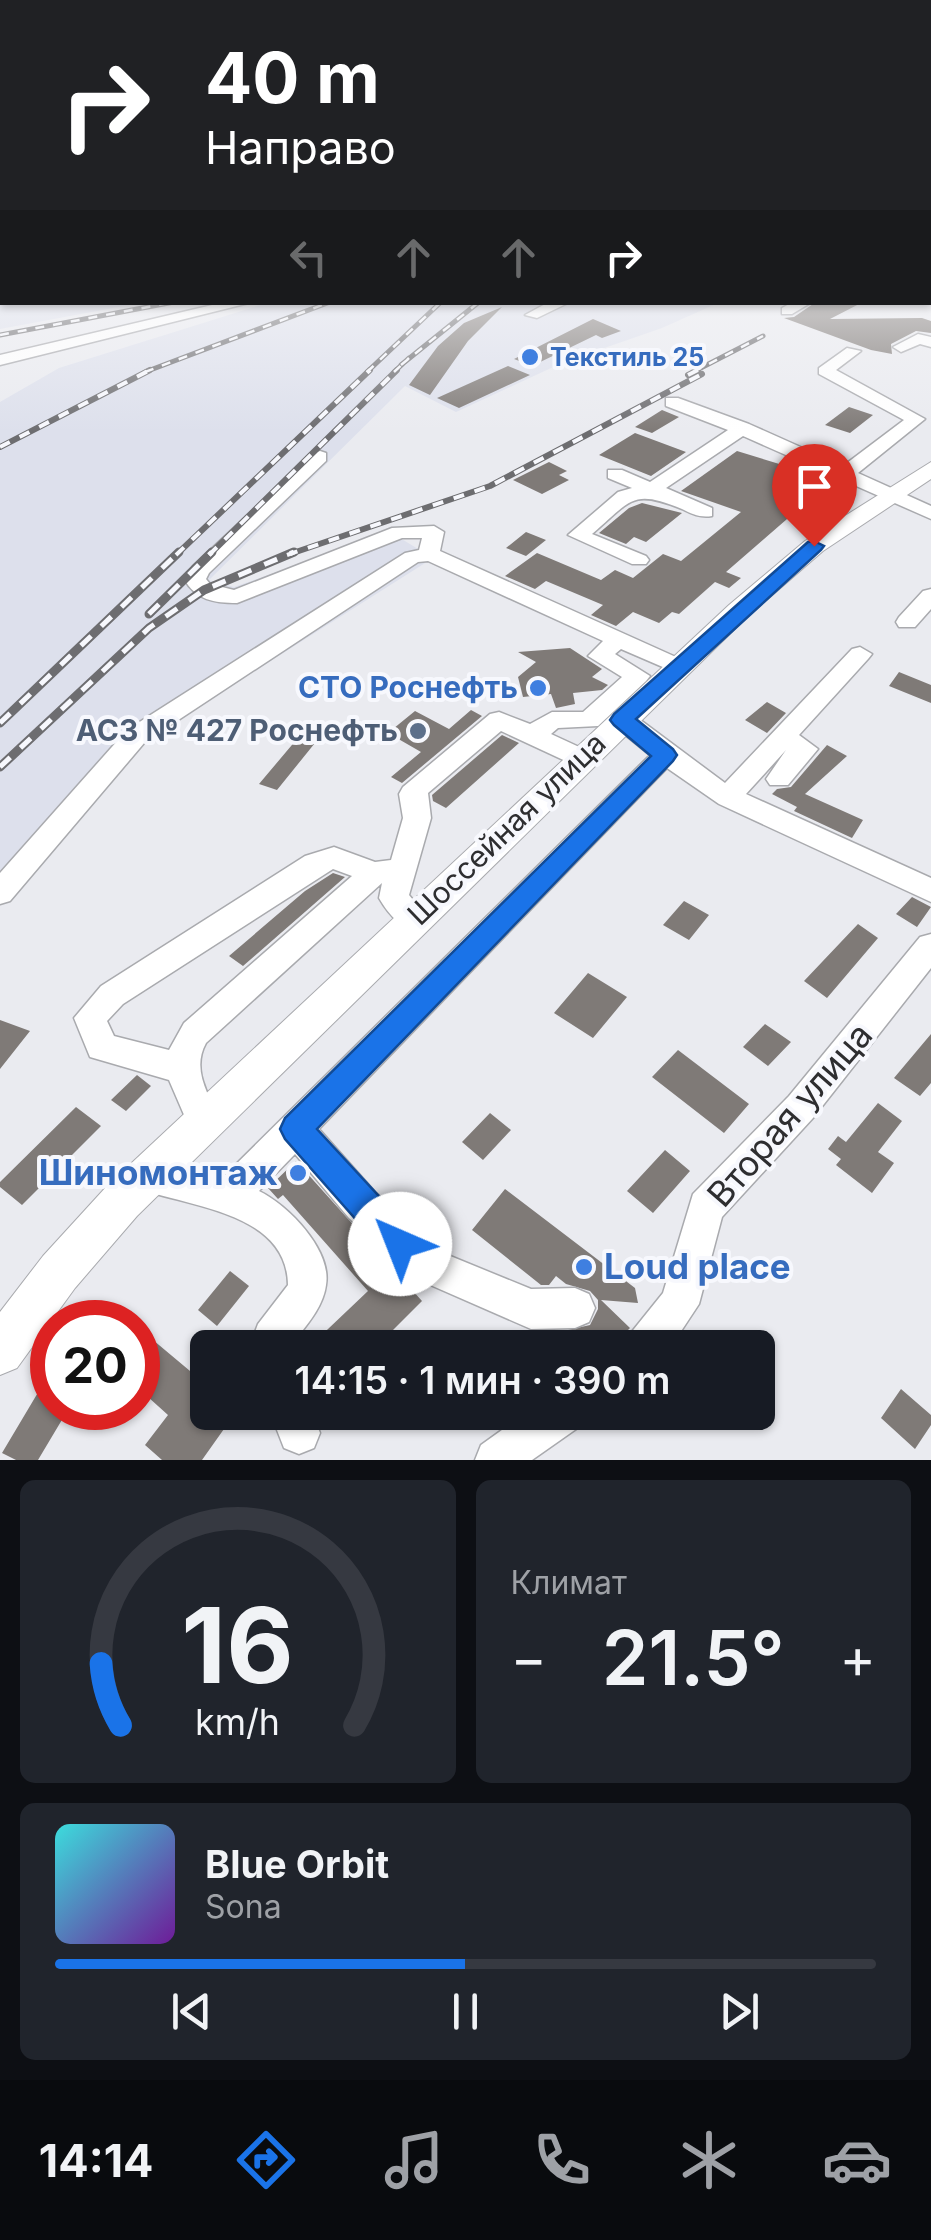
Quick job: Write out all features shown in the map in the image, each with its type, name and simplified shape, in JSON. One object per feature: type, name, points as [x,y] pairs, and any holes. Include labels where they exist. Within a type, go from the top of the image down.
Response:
[{"type":"main road","name":"Шоссейная улица","points":[[0,1351],[60,1272],[148,1175],[581,758],[787,568],[931,468]]},
{"type":"street","points":[[0,360],[233,305]]},
{"type":"street","points":[[532,315],[556,305]]},
{"type":"street","points":[[787,312],[800,305]]},
{"type":"street","points":[[901,347],[918,338],[931,342]]},
{"type":"street","points":[[845,474],[916,419],[829,376],[826,368],[853,351]]},
{"type":"street","points":[[672,402],[743,428],[931,514]]},
{"type":"street","points":[[638,560],[578,535],[625,496],[652,489],[743,428]]},
{"type":"street","points":[[320,457],[200,570],[195,579],[198,586],[212,594],[236,596],[399,532],[417,529],[434,532],[430,554]]},
{"type":"street","points":[[614,474],[705,512]]},
{"type":"street","points":[[0,893],[136,736],[412,557],[430,554],[678,667]]},
{"type":"street","points":[[907,622],[931,596]]},
{"type":"street","points":[[533,735],[552,720],[589,720],[638,676],[600,656],[616,640]]},
{"type":"street","points":[[728,797],[860,654]]},
{"type":"street","points":[[622,720],[665,755],[728,797],[931,891]]},
{"type":"street","points":[[203,1120],[180,1068],[184,1046],[194,1033],[389,871],[417,818],[411,801],[419,786],[490,723],[505,721],[581,758]]},
{"type":"street","points":[[779,779],[805,749],[783,737]]},
{"type":"street","points":[[230,1195],[665,755]]},
{"type":"street","points":[[180,1068],[102,1047],[90,1018],[112,995],[314,864],[334,858],[389,871]]},
{"type":"street","points":[[389,871],[394,898],[414,919]]},
{"type":"street","name":"Вторая улица","points":[[658,1330],[679,1304],[706,1207],[812,1094],[931,946]]},
{"type":"street","points":[[296,1129],[362,1205],[425,1264],[531,1309],[575,1308]]},
{"type":"street","points":[[148,1175],[252,1203],[294,1243],[305,1266],[307,1287],[277,1330]]},
{"type":"street","points":[[496,1460],[538,1430]]},
{"type":"shaded area","points":[[0,305],[129,305],[0,329]]},
{"type":"shaded area","points":[[261,305],[714,305],[662,328],[564,362],[456,412],[405,386],[209,580],[234,587],[390,532],[433,558],[121,756],[0,885],[0,402],[59,368]]},
{"type":"building","points":[[812,305],[857,305],[830,319],[922,318],[931,321],[931,333],[916,331],[891,344],[892,354],[784,318],[794,317]]},
{"type":"building","points":[[502,307],[468,341],[430,395],[409,385],[438,346],[464,323]]},
{"type":"building","points":[[593,319],[621,331],[602,338],[596,335],[532,366],[514,359]]},
{"type":"building","points":[[508,366],[530,375],[459,408],[437,398]]},
{"type":"building","points":[[849,407],[873,415],[850,433],[825,425]]},
{"type":"building","points":[[662,410],[679,417],[652,433],[635,427]]},
{"type":"building","points":[[635,433],[686,452],[651,476],[599,455]]},
{"type":"building","points":[[737,451],[832,480],[726,572],[741,578],[729,588],[715,582],[679,614],[672,612],[659,623],[633,612],[616,626],[591,615],[603,605],[546,581],[535,589],[505,576],[537,553],[601,580],[615,570],[633,578],[663,554],[681,561],[741,512],[681,491]]},
{"type":"building","points":[[549,462],[567,471],[559,475],[569,480],[542,494],[513,480]]},
{"type":"building","points":[[642,503],[682,513],[646,542],[634,537],[626,544],[599,533],[629,508]]},
{"type":"building","points":[[526,532],[546,540],[526,556],[506,548]]},
{"type":"building","points":[[570,648],[602,669],[592,677],[608,685],[602,690],[573,693],[575,704],[556,708],[551,694],[523,697],[518,677],[536,662],[518,652]]},
{"type":"building","points":[[899,672],[931,685],[931,703],[889,686]]},
{"type":"building","points":[[767,702],[786,713],[767,733],[745,720]]},
{"type":"building","points":[[471,710],[482,716],[402,783],[391,777],[421,752],[388,733],[415,711],[449,729]]},
{"type":"building","points":[[302,733],[319,738],[277,790],[259,784]]},
{"type":"building","points":[[502,735],[519,743],[446,808],[433,801],[432,795]]},
{"type":"building","points":[[827,745],[847,756],[805,794],[863,820],[852,838],[794,811],[797,807],[772,794],[791,787]]},
{"type":"building","points":[[333,873],[345,877],[243,966],[229,956],[305,891]]},
{"type":"building","points":[[912,897],[931,907],[917,927],[896,914]]},
{"type":"building","points":[[684,901],[709,915],[689,940],[663,925]]},
{"type":"building","points":[[858,924],[878,938],[827,998],[804,981]]},
{"type":"building","points":[[588,973],[627,997],[593,1038],[554,1013]]},
{"type":"building","points":[[0,1020],[30,1031],[0,1069]]},
{"type":"building","points":[[765,1024],[791,1042],[768,1066],[743,1047]]},
{"type":"building","points":[[931,1034],[931,1083],[920,1096],[894,1078]]},
{"type":"building","points":[[678,1050],[749,1104],[724,1133],[652,1077]]},
{"type":"building","points":[[137,1075],[151,1086],[126,1111],[111,1100]]},
{"type":"building","points":[[878,1103],[902,1121],[878,1152],[894,1163],[872,1193],[836,1165],[841,1159],[828,1149],[838,1136],[846,1142]]},
{"type":"building","points":[[76,1107],[101,1126],[22,1205],[0,1187],[0,1182]]},
{"type":"building","points":[[490,1113],[511,1130],[483,1160],[462,1142]]},
{"type":"building","points":[[665,1150],[690,1171],[653,1213],[627,1191]]},
{"type":"building","points":[[296,1161],[422,1301],[393,1330],[327,1330],[368,1291],[283,1195],[278,1199],[268,1188]]},
{"type":"building","points":[[505,1189],[635,1288],[638,1303],[601,1300],[630,1328],[568,1330],[590,1325],[598,1300],[590,1291],[566,1284],[556,1276],[549,1285],[541,1285],[472,1230]]},
{"type":"building","points":[[230,1271],[249,1286],[217,1326],[198,1310]]},
{"type":"building","points":[[160,1346],[190,1371],[190,1430],[223,1430],[202,1460],[162,1460],[145,1445],[168,1415],[160,1408]]},
{"type":"building","points":[[901,1389],[931,1415],[931,1425],[915,1449],[881,1418]]},
{"type":"building","points":[[30,1406],[30,1430],[56,1430],[38,1460],[16,1460],[2,1453]]},
{"type":"railway","points":[[0,335],[158,305]]},
{"type":"railway","points":[[149,370],[322,305]]},
{"type":"railway","points":[[367,372],[438,305]]},
{"type":"railway","points":[[405,362],[475,305]]},
{"type":"railway","points":[[693,372],[763,336]]},
{"type":"railway","points":[[405,362],[409,358]]},
{"type":"railway","points":[[394,372],[405,362]]},
{"type":"railway","points":[[401,365],[405,362]]},
{"type":"railway","points":[[0,447],[149,370]]},
{"type":"railway","points":[[145,372],[149,370]]},
{"type":"railway","points":[[176,555],[370,370]]},
{"type":"railway","points":[[209,555],[397,370]]},
{"type":"railway","points":[[688,375],[698,370]]},
{"type":"railway","points":[[287,555],[490,486],[702,374]]},
{"type":"railway","points":[[0,723],[179,552]]},
{"type":"railway","points":[[149,614],[212,552]]},
{"type":"railway","points":[[0,767],[149,628],[204,590],[294,552]]},
{"type":"place","name":"Текстиль 25","points":[[530,357]]},
{"type":"place","name":"СТО Роснефть","points":[[538,688]]},
{"type":"place","name":"АСЗ № 427 Роснефть","points":[[418,731]]},
{"type":"place","name":"Шиномонтаж","points":[[298,1173]]},
{"type":"place","name":"Loud place","points":[[584,1267]]},
{"type":"route","points":[[400,1244],[296,1129],[665,755],[622,720],[814,546]]}]
